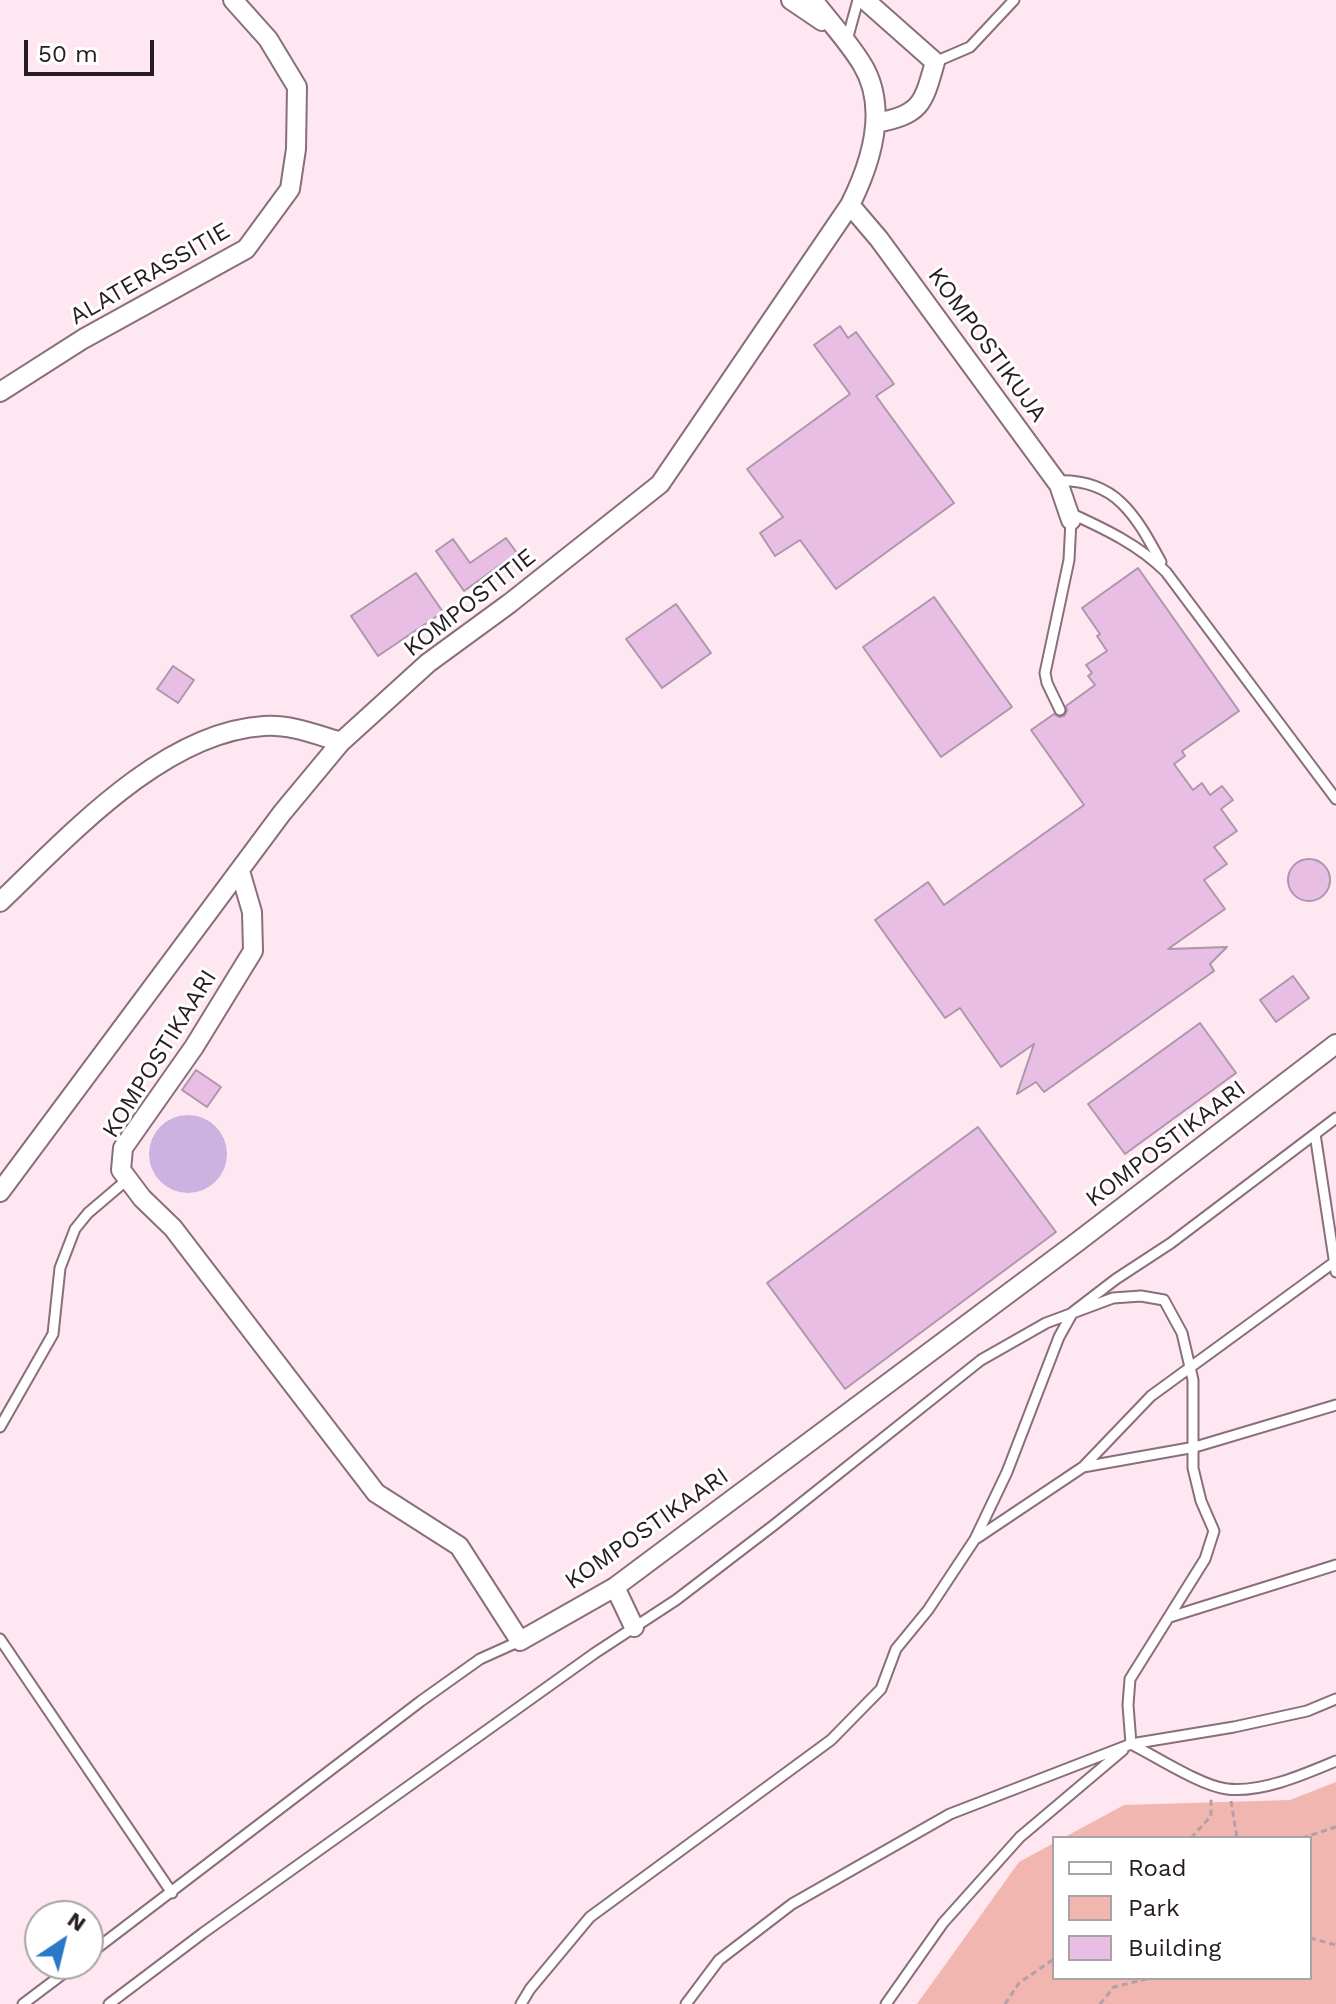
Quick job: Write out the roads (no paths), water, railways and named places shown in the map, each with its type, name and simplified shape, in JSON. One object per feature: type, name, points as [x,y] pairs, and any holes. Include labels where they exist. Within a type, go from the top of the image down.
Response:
[{"type":"street","name":"ALATERASSITIE","points":[[0,392],[83,339],[246,249],[290,189],[296,149],[297,87],[268,39],[233,0]]},
{"type":"street","name":"KOMPOSTITIE","points":[[791,0],[841,37]]},
{"type":"street","name":"KOMPOSTITIE","points":[[0,1192],[282,813],[341,742],[428,663],[510,603],[660,484],[850,205],[865,175],[876,123],[872,89],[863,65],[813,0]]},
{"type":"street","points":[[865,0],[935,62],[926,94],[915,109],[902,118],[876,123]]},
{"type":"street","name":"KOMPOSTIKUJA","points":[[850,205],[879,239],[1056,481],[1071,516]]},
{"type":"street","points":[[0,902],[98,807],[163,763],[216,734],[266,725],[341,742]]},
{"type":"street","name":"KOMPOSTIKAARI","points":[[128,1179],[121,1170],[123,1148],[194,1047],[253,951],[252,912],[240,871]]},
{"type":"street","name":"KOMPOSTIKAARI","points":[[520,1641],[615,1587],[1076,1243],[1336,1044]]},
{"type":"street","points":[[128,1179],[142,1198],[173,1228],[376,1493],[459,1546],[520,1641]]},
{"type":"street","points":[[615,1587],[634,1627]]},
{"type":"lane","points":[[841,37],[858,0]]},
{"type":"lane","points":[[935,62],[970,47],[1014,0]]},
{"type":"lane","points":[[1056,481],[1072,480],[1089,484],[1123,502],[1134,515],[1166,572]]},
{"type":"lane","points":[[1060,710],[1045,673],[1069,560],[1071,516],[1126,540],[1152,557],[1336,799]]},
{"type":"lane","points":[[521,2004],[590,1917],[831,1740],[881,1689],[896,1649],[928,1610],[975,1539],[1007,1472],[1059,1337],[1073,1312],[1171,1243],[1336,1118]]},
{"type":"lane","points":[[975,1539],[1083,1467],[1151,1396],[1335,1265],[1315,1134]]},
{"type":"lane","points":[[0,1427],[53,1334],[60,1268],[75,1229],[88,1213],[128,1179]]},
{"type":"lane","points":[[109,2004],[279,1878],[676,1600],[981,1360],[1014,1339],[1073,1312],[1113,1298],[1141,1296],[1164,1300],[1182,1333],[1193,1380],[1193,1468],[1201,1501],[1214,1531],[1205,1559],[1130,1679],[1131,1744]]},
{"type":"lane","points":[[1083,1467],[1195,1447],[1336,1405]]},
{"type":"lane","points":[[1170,1617],[1336,1565]]},
{"type":"lane","points":[[0,1639],[172,1893]]},
{"type":"lane","points":[[104,1943],[421,1701],[480,1659],[520,1641]]},
{"type":"lane","points":[[686,2004],[719,1960],[792,1904],[950,1814],[1131,1744],[1307,1711],[1336,1699]]},
{"type":"lane","points":[[1131,1744],[1211,1785],[1229,1789],[1288,1782],[1336,1761]]},
{"type":"lane","points":[[886,2004],[943,1923],[1020,1837],[1131,1744]]},
{"type":"lane","points":[[23,2004],[55,1980]]}]
